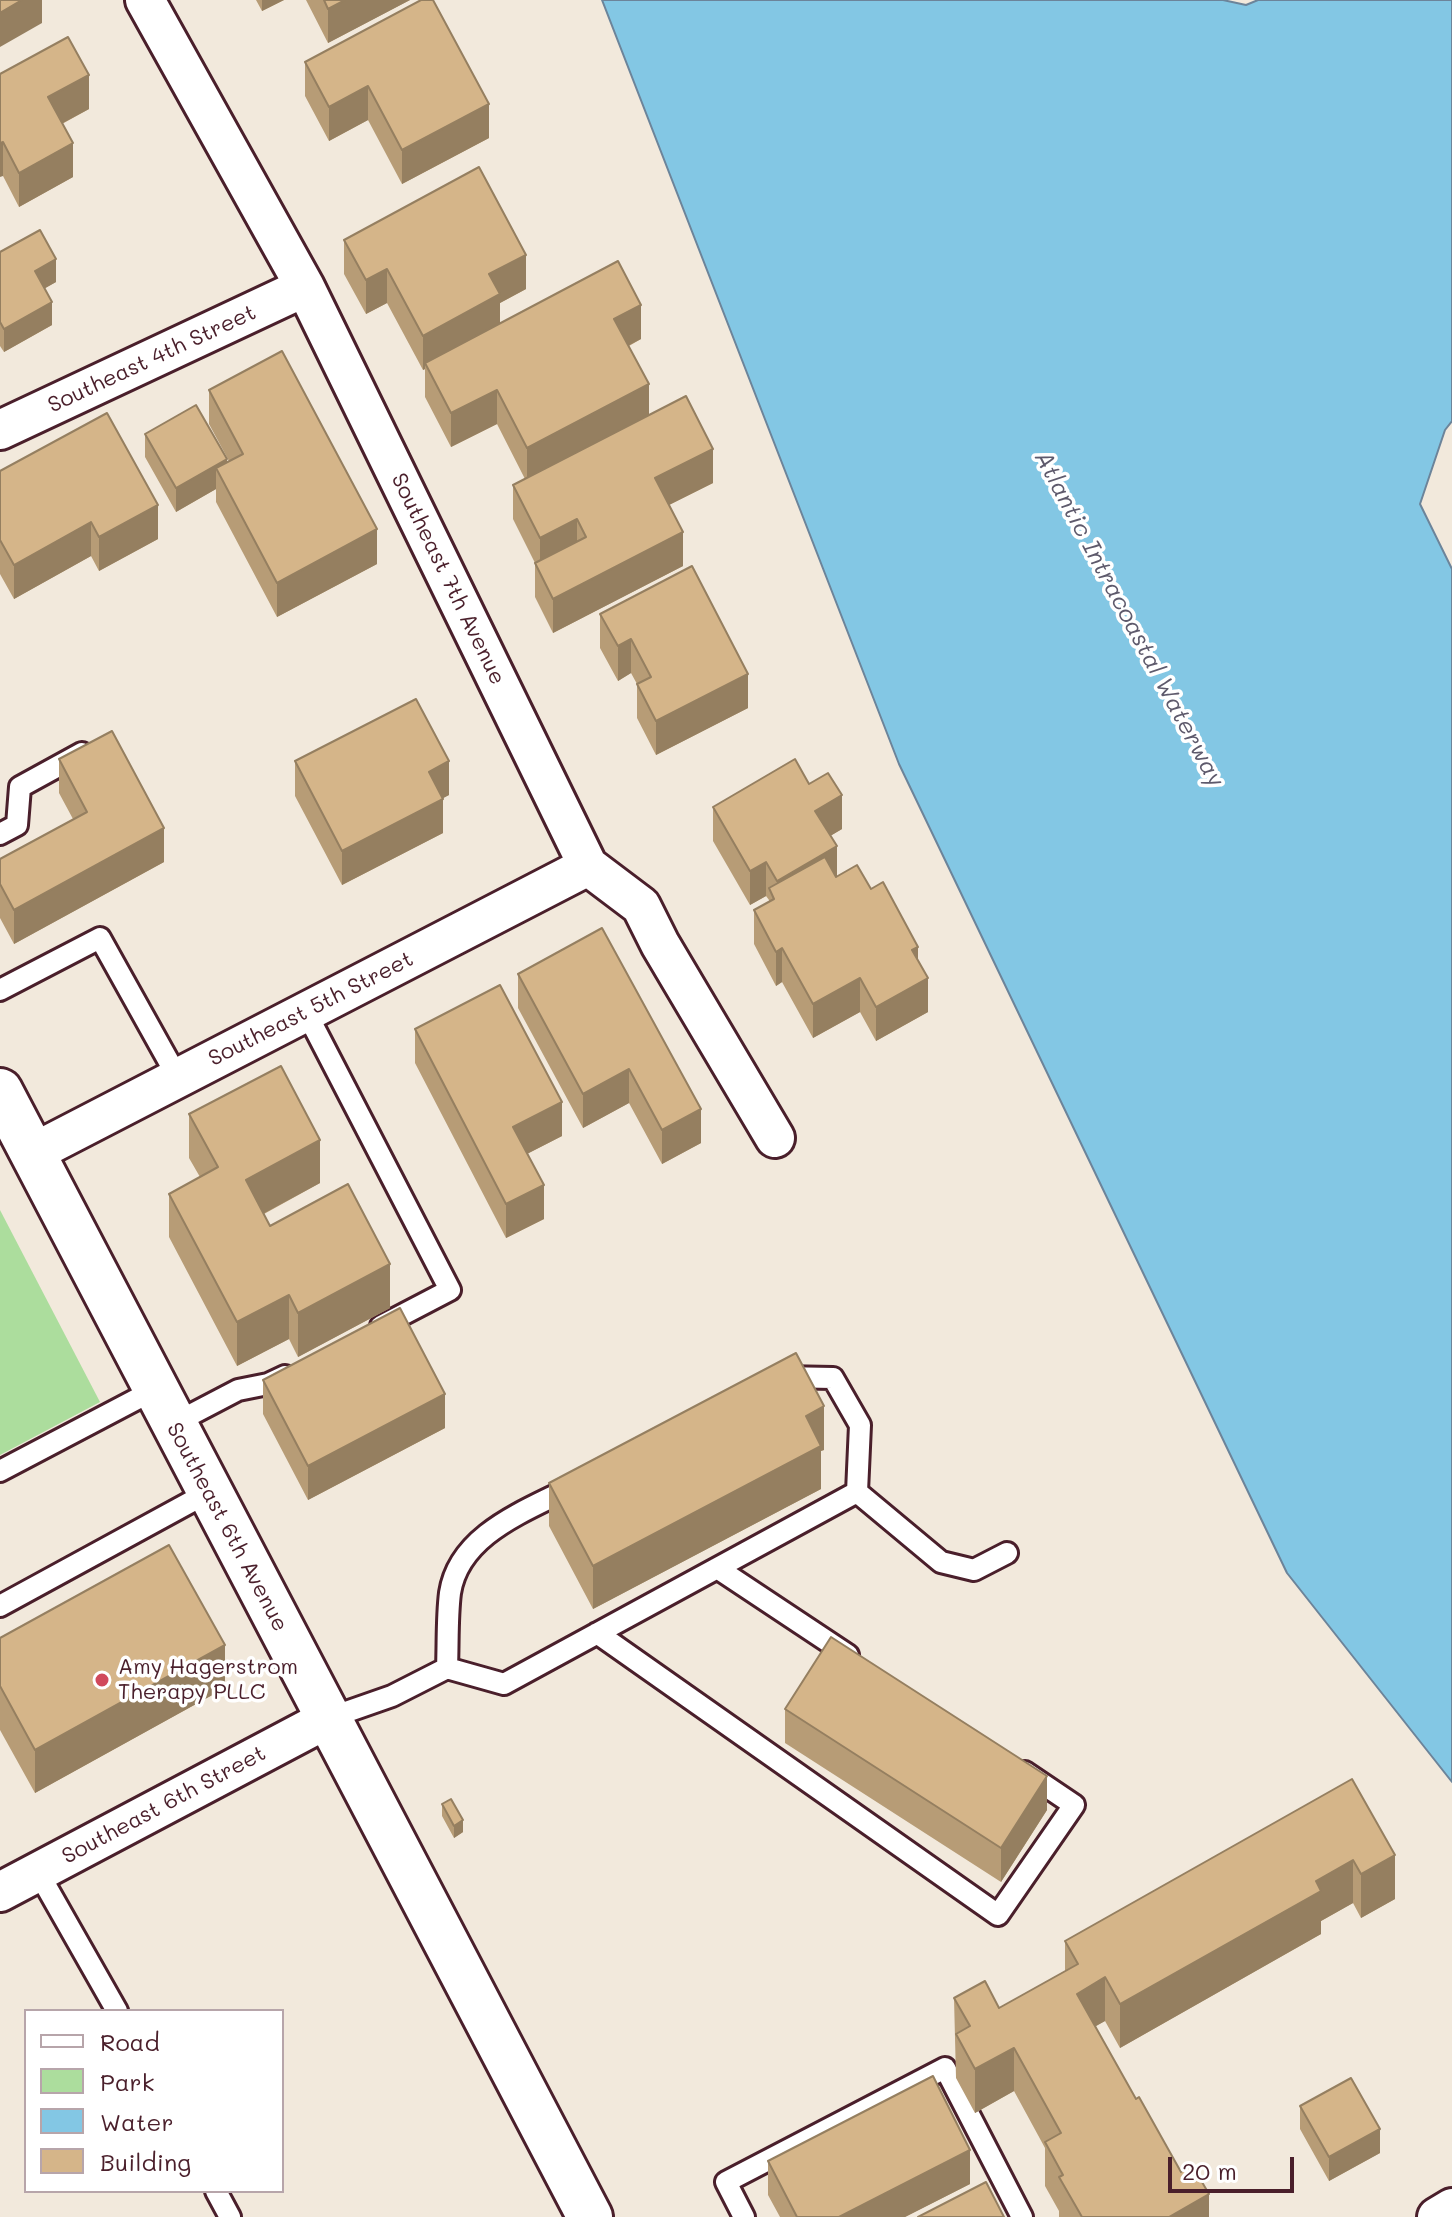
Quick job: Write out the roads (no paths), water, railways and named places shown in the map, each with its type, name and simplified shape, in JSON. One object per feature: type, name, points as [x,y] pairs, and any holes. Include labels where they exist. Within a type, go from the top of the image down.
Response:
[{"type":"main road","name":"Southeast 6th Avenue","points":[[0,1091],[590,2217]]},
{"type":"street","name":"Southeast 7th Avenue","points":[[145,0],[305,287],[588,866],[641,906],[660,944],[775,1138]]},
{"type":"street","name":"Southeast 4th Street","points":[[0,430],[305,287]]},
{"type":"street","name":"Southeast 5th Street","points":[[33,1153],[588,866]]},
{"type":"street","name":"Southeast 6th Street","points":[[0,1892],[329,1718]]},
{"type":"street","points":[[1437,2217],[1452,2208]]},
{"type":"lane","points":[[0,834],[17,825],[20,787],[89,748]]},
{"type":"lane","points":[[0,990],[100,938],[178,1078]]},
{"type":"lane","points":[[306,1012],[450,1290],[366,1334]]},
{"type":"lane","points":[[0,1471],[164,1406],[268,1384],[296,1370]]},
{"type":"lane","points":[[769,1384],[783,1376],[833,1378],[860,1425],[857,1492]]},
{"type":"lane","points":[[447,1668],[451,1590],[461,1563],[480,1539],[504,1522],[587,1479]]},
{"type":"lane","points":[[0,1606],[209,1492]]},
{"type":"lane","points":[[857,1492],[941,1562],[974,1570],[1007,1553]]},
{"type":"lane","points":[[329,1718],[392,1696],[447,1668],[504,1684],[857,1492]]},
{"type":"lane","points":[[717,1568],[862,1665]]},
{"type":"lane","points":[[597,1633],[998,1915],[1074,1805],[1008,1761]]},
{"type":"lane","points":[[38,1872],[116,2009]]},
{"type":"lane","points":[[744,2217],[726,2182],[945,2068],[1022,2217]]},
{"type":"lane","points":[[217,2193],[230,2217]]},
{"type":"water","name":"Atlantic Intracoastal Waterway","points":[[602,0],[1223,0],[1246,5],[1258,0],[1452,0],[1452,421],[1445,430],[1420,504],[1452,569],[1452,1782],[1287,1573],[899,764]]},
{"type":"place","name":"Amy Hagerstrom Therapy PLLC","points":[[102,1680]]}]
